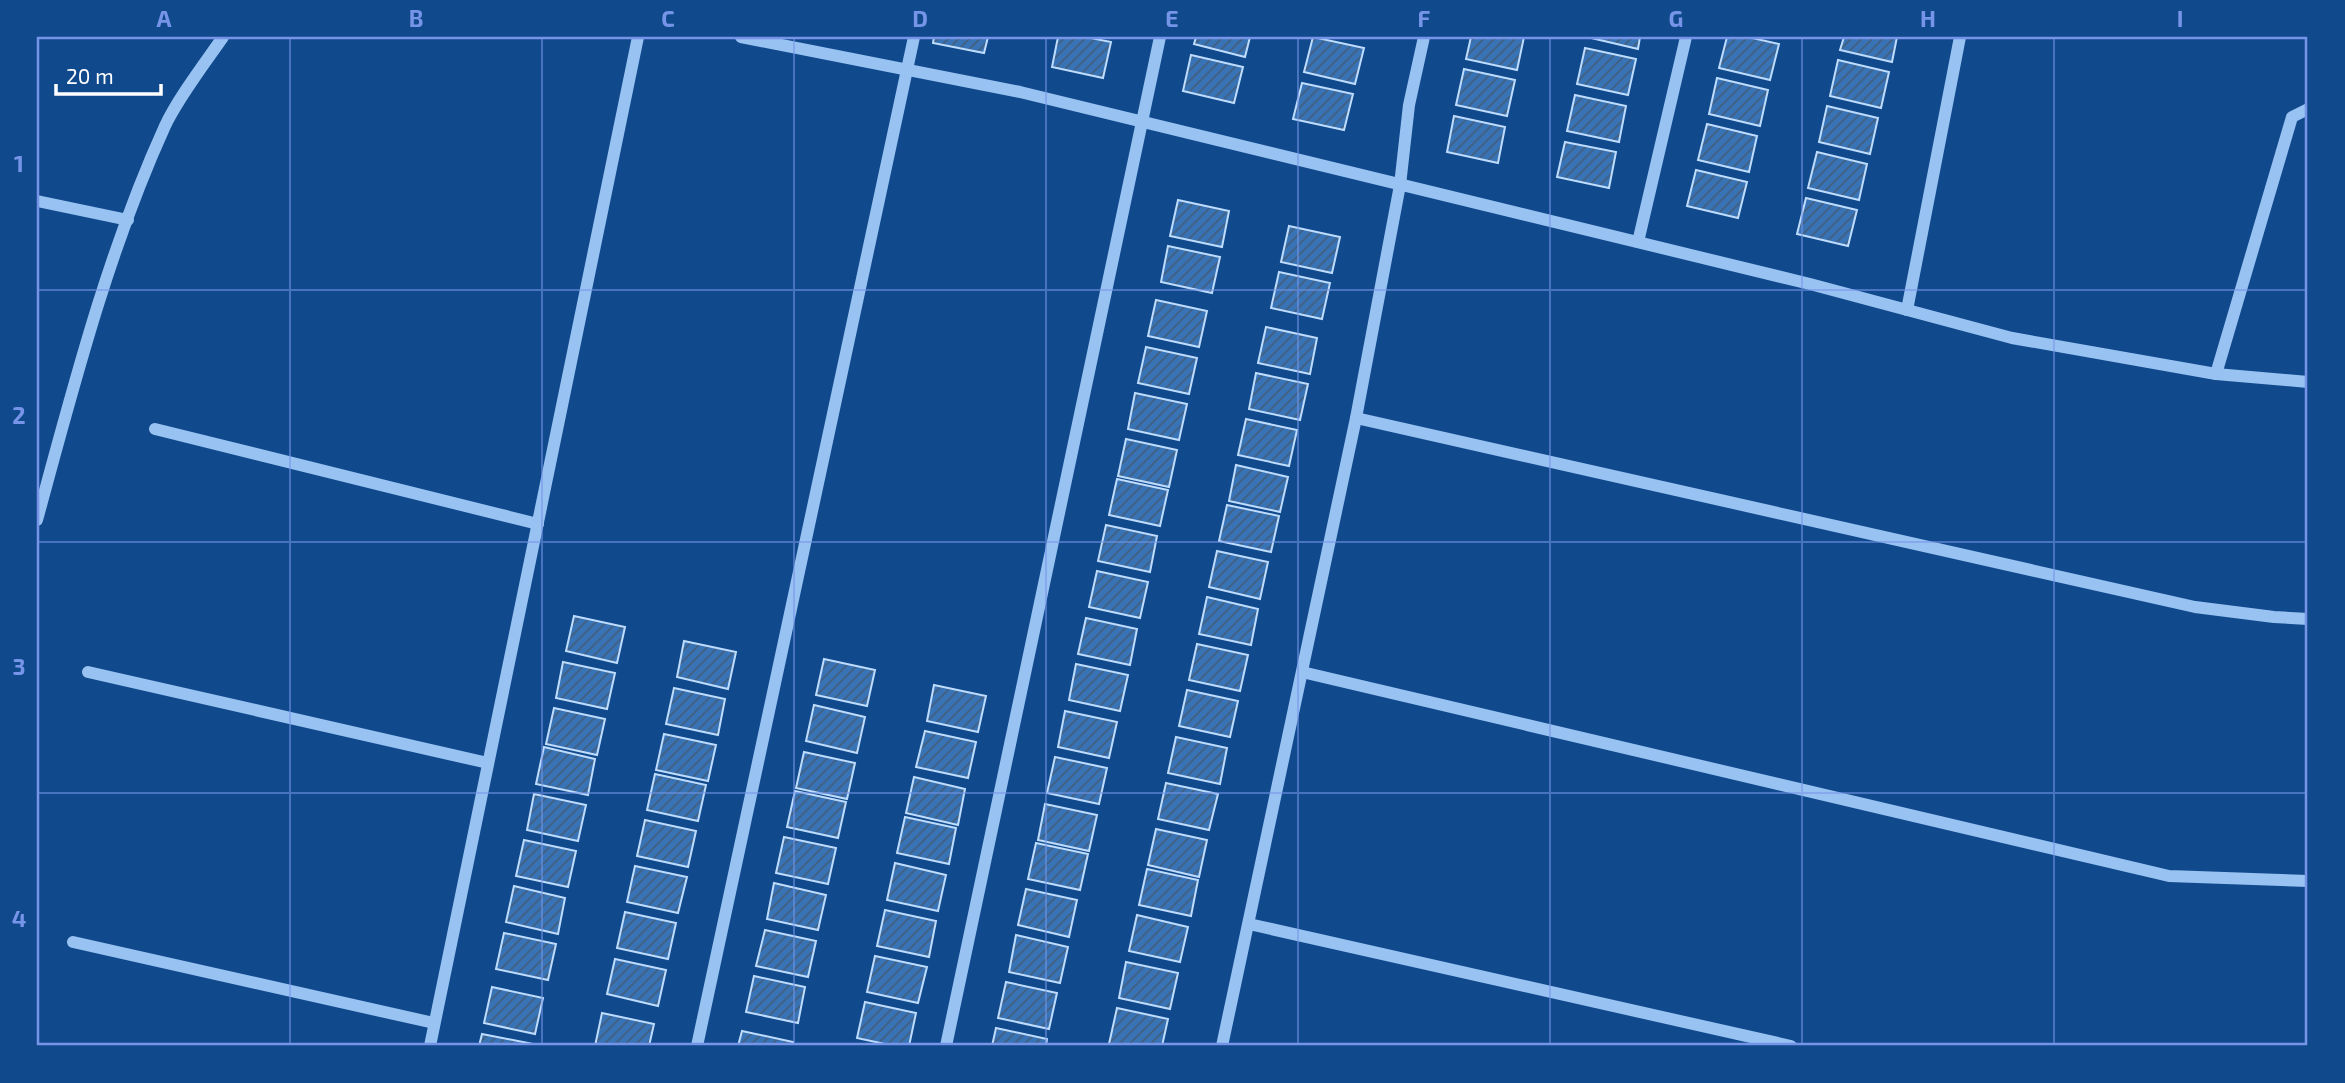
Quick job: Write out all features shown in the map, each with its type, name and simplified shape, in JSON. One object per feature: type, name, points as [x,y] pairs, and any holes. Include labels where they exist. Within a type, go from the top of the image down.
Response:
[{"type":"street","points":[[37,520],[82,356],[128,220],[166,124],[223,37]]},
{"type":"street","points":[[430,1046],[638,37]]},
{"type":"street","points":[[741,37],[1020,92],[1810,284],[2012,338],[2217,374],[2308,382]]},
{"type":"street","points":[[697,1046],[914,37]]},
{"type":"street","points":[[946,1046],[1140,121],[1160,37]]},
{"type":"street","points":[[1223,1046],[1356,418],[1400,185],[1409,105],[1424,37]]},
{"type":"street","points":[[1638,242],[1686,37]]},
{"type":"street","points":[[1907,310],[1960,37]]},
{"type":"street","points":[[2217,374],[2292,117],[2308,109]]},
{"type":"street","points":[[37,201],[128,220]]},
{"type":"street","points":[[1356,418],[2195,607],[2308,619]]},
{"type":"street","points":[[155,429],[538,524]]},
{"type":"street","points":[[88,672],[488,763]]},
{"type":"street","points":[[1302,672],[2169,876],[2308,881]]},
{"type":"street","points":[[1249,924],[1791,1046]]},
{"type":"street","points":[[73,942],[434,1023]]},
{"type":"building","points":[[934,37],[988,37],[984,53],[933,43]]},
{"type":"building","points":[[1058,37],[1086,37],[1111,42],[1103,78],[1052,67]]},
{"type":"building","points":[[1196,37],[1250,37],[1245,57],[1194,44]]},
{"type":"building","points":[[1313,37],[1364,48],[1355,84],[1304,72]]},
{"type":"building","points":[[1471,37],[1524,37],[1517,70],[1466,59]]},
{"type":"building","points":[[1587,37],[1640,37],[1638,49]]},
{"type":"building","points":[[1727,37],[1748,37],[1779,44],[1770,80],[1719,68]]},
{"type":"building","points":[[1844,37],[1897,37],[1892,62],[1840,50]]},
{"type":"building","points":[[1585,48],[1636,59],[1628,95],[1577,84]]},
{"type":"building","points":[[1191,55],[1243,67],[1234,103],[1183,91]]},
{"type":"building","points":[[1838,60],[1889,72],[1881,108],[1830,96]]},
{"type":"building","points":[[1464,69],[1515,80],[1507,116],[1456,105]]},
{"type":"building","points":[[1717,78],[1768,90],[1760,126],[1709,114]]},
{"type":"building","points":[[1302,83],[1353,94],[1344,130],[1293,119]]},
{"type":"building","points":[[1575,95],[1626,106],[1619,142],[1567,131]]},
{"type":"building","points":[[1827,106],[1878,118],[1870,154],[1819,142]]},
{"type":"building","points":[[1454,116],[1505,127],[1498,163],[1447,152]]},
{"type":"building","points":[[1707,124],[1757,136],[1749,172],[1698,160]]},
{"type":"building","points":[[1565,142],[1616,152],[1609,188],[1557,177]]},
{"type":"building","points":[[1817,152],[1867,164],[1859,200],[1808,188]]},
{"type":"building","points":[[1696,170],[1747,182],[1738,218],[1687,206]]},
{"type":"building","points":[[1806,198],[1857,210],[1848,246],[1797,234]]},
{"type":"building","points":[[1178,200],[1229,211],[1222,247],[1170,236]]},
{"type":"building","points":[[1289,226],[1340,237],[1332,273],[1281,262]]},
{"type":"building","points":[[1168,246],[1220,257],[1212,293],[1161,282]]},
{"type":"building","points":[[1279,272],[1330,283],[1322,319],[1271,308]]},
{"type":"building","points":[[1156,300],[1207,311],[1199,347],[1148,336]]},
{"type":"building","points":[[1266,327],[1317,338],[1310,374],[1258,363]]},
{"type":"building","points":[[1146,347],[1197,358],[1189,394],[1138,383]]},
{"type":"building","points":[[1256,373],[1308,384],[1300,420],[1249,409]]},
{"type":"building","points":[[1135,393],[1187,404],[1179,440],[1128,429]]},
{"type":"building","points":[[1246,419],[1297,430],[1289,466],[1238,455]]},
{"type":"building","points":[[1126,439],[1177,450],[1169,487],[1118,476]]},
{"type":"building","points":[[1236,465],[1288,477],[1280,512],[1229,501]]},
{"type":"building","points":[[1117,479],[1168,490],[1160,526],[1109,515]]},
{"type":"building","points":[[1227,505],[1279,516],[1271,552],[1219,541]]},
{"type":"building","points":[[1106,525],[1157,536],[1150,572],[1098,561]]},
{"type":"building","points":[[1217,551],[1268,562],[1260,599],[1209,587]]},
{"type":"building","points":[[1097,571],[1148,582],[1140,618],[1089,607]]},
{"type":"building","points":[[1207,597],[1258,609],[1251,645],[1199,634]]},
{"type":"building","points":[[574,616],[625,627],[617,663],[566,651]]},
{"type":"building","points":[[1086,618],[1137,629],[1130,665],[1078,654]]},
{"type":"building","points":[[684,641],[736,652],[728,689],[677,677]]},
{"type":"building","points":[[1197,644],[1248,655],[1240,691],[1189,680]]},
{"type":"building","points":[[824,659],[875,670],[867,706],[816,695]]},
{"type":"building","points":[[563,662],[615,673],[607,709],[556,698]]},
{"type":"building","points":[[1076,664],[1128,675],[1120,711],[1069,700]]},
{"type":"building","points":[[934,685],[986,696],[978,732],[927,721]]},
{"type":"building","points":[[674,688],[725,699],[718,735],[666,724]]},
{"type":"building","points":[[1187,690],[1238,701],[1230,737],[1179,726]]},
{"type":"building","points":[[814,705],[865,717],[857,753],[806,741]]},
{"type":"building","points":[[554,708],[605,719],[597,755],[546,744]]},
{"type":"building","points":[[1065,711],[1117,722],[1109,758],[1058,747]]},
{"type":"building","points":[[925,731],[976,742],[968,778],[916,767]]},
{"type":"building","points":[[664,734],[716,745],[708,781],[656,770]]},
{"type":"building","points":[[1176,737],[1227,748],[1220,784],[1168,773]]},
{"type":"building","points":[[544,747],[595,759],[588,795],[536,784]]},
{"type":"building","points":[[804,752],[855,763],[847,799],[796,788]]},
{"type":"building","points":[[1055,757],[1107,768],[1099,804],[1047,793]]},
{"type":"building","points":[[655,774],[706,785],[698,821],[647,810]]},
{"type":"building","points":[[914,777],[965,789],[958,825],[906,813]]},
{"type":"building","points":[[1166,783],[1218,794],[1209,830],[1158,819]]},
{"type":"building","points":[[795,791],[846,802],[838,838],[787,827]]},
{"type":"building","points":[[534,794],[586,805],[578,841],[527,830]]},
{"type":"building","points":[[1045,804],[1097,815],[1089,851],[1038,840]]},
{"type":"building","points":[[905,817],[956,828],[949,864],[897,853]]},
{"type":"building","points":[[645,820],[696,831],[688,867],[637,856]]},
{"type":"building","points":[[1156,829],[1207,840],[1199,877],[1148,865]]},
{"type":"building","points":[[784,837],[836,848],[828,884],[776,873]]},
{"type":"building","points":[[524,840],[576,851],[568,887],[516,876]]},
{"type":"building","points":[[1036,843],[1088,854],[1080,890],[1028,879]]},
{"type":"building","points":[[895,863],[946,875],[938,911],[887,900]]},
{"type":"building","points":[[635,866],[687,877],[678,913],[627,902]]},
{"type":"building","points":[[1147,869],[1198,880],[1191,916],[1139,905]]},
{"type":"building","points":[[774,883],[826,895],[818,930],[767,919]]},
{"type":"building","points":[[514,886],[565,898],[558,934],[506,922]]},
{"type":"building","points":[[1026,889],[1077,900],[1069,937],[1018,925]]},
{"type":"building","points":[[885,910],[936,921],[929,957],[877,946]]},
{"type":"building","points":[[625,912],[676,923],[668,959],[617,948]]},
{"type":"building","points":[[1137,915],[1188,927],[1180,962],[1129,951]]},
{"type":"building","points":[[765,930],[816,941],[808,977],[756,966]]},
{"type":"building","points":[[504,933],[556,944],[548,980],[496,969]]},
{"type":"building","points":[[1016,935],[1068,947],[1060,983],[1009,972]]},
{"type":"building","points":[[875,956],[927,967],[918,1003],[867,992]]},
{"type":"building","points":[[615,959],[666,970],[658,1006],[607,994]]},
{"type":"building","points":[[1126,962],[1178,973],[1170,1009],[1119,998]]},
{"type":"building","points":[[754,976],[805,987],[798,1023],[746,1012]]},
{"type":"building","points":[[1006,982],[1057,993],[1049,1029],[998,1018]]},
{"type":"building","points":[[492,987],[543,998],[535,1034],[484,1023]]},
{"type":"building","points":[[865,1002],[916,1013],[909,1046],[894,1046],[857,1038]]},
{"type":"building","points":[[1117,1008],[1168,1019],[1162,1046],[1109,1044]]},
{"type":"building","points":[[602,1013],[654,1024],[649,1046],[595,1046]]},
{"type":"building","points":[[996,1028],[1047,1039],[1046,1046],[992,1046]]},
{"type":"building","points":[[742,1031],[793,1042],[792,1046],[738,1046]]},
{"type":"building","points":[[482,1034],[533,1044],[479,1046]]}]
